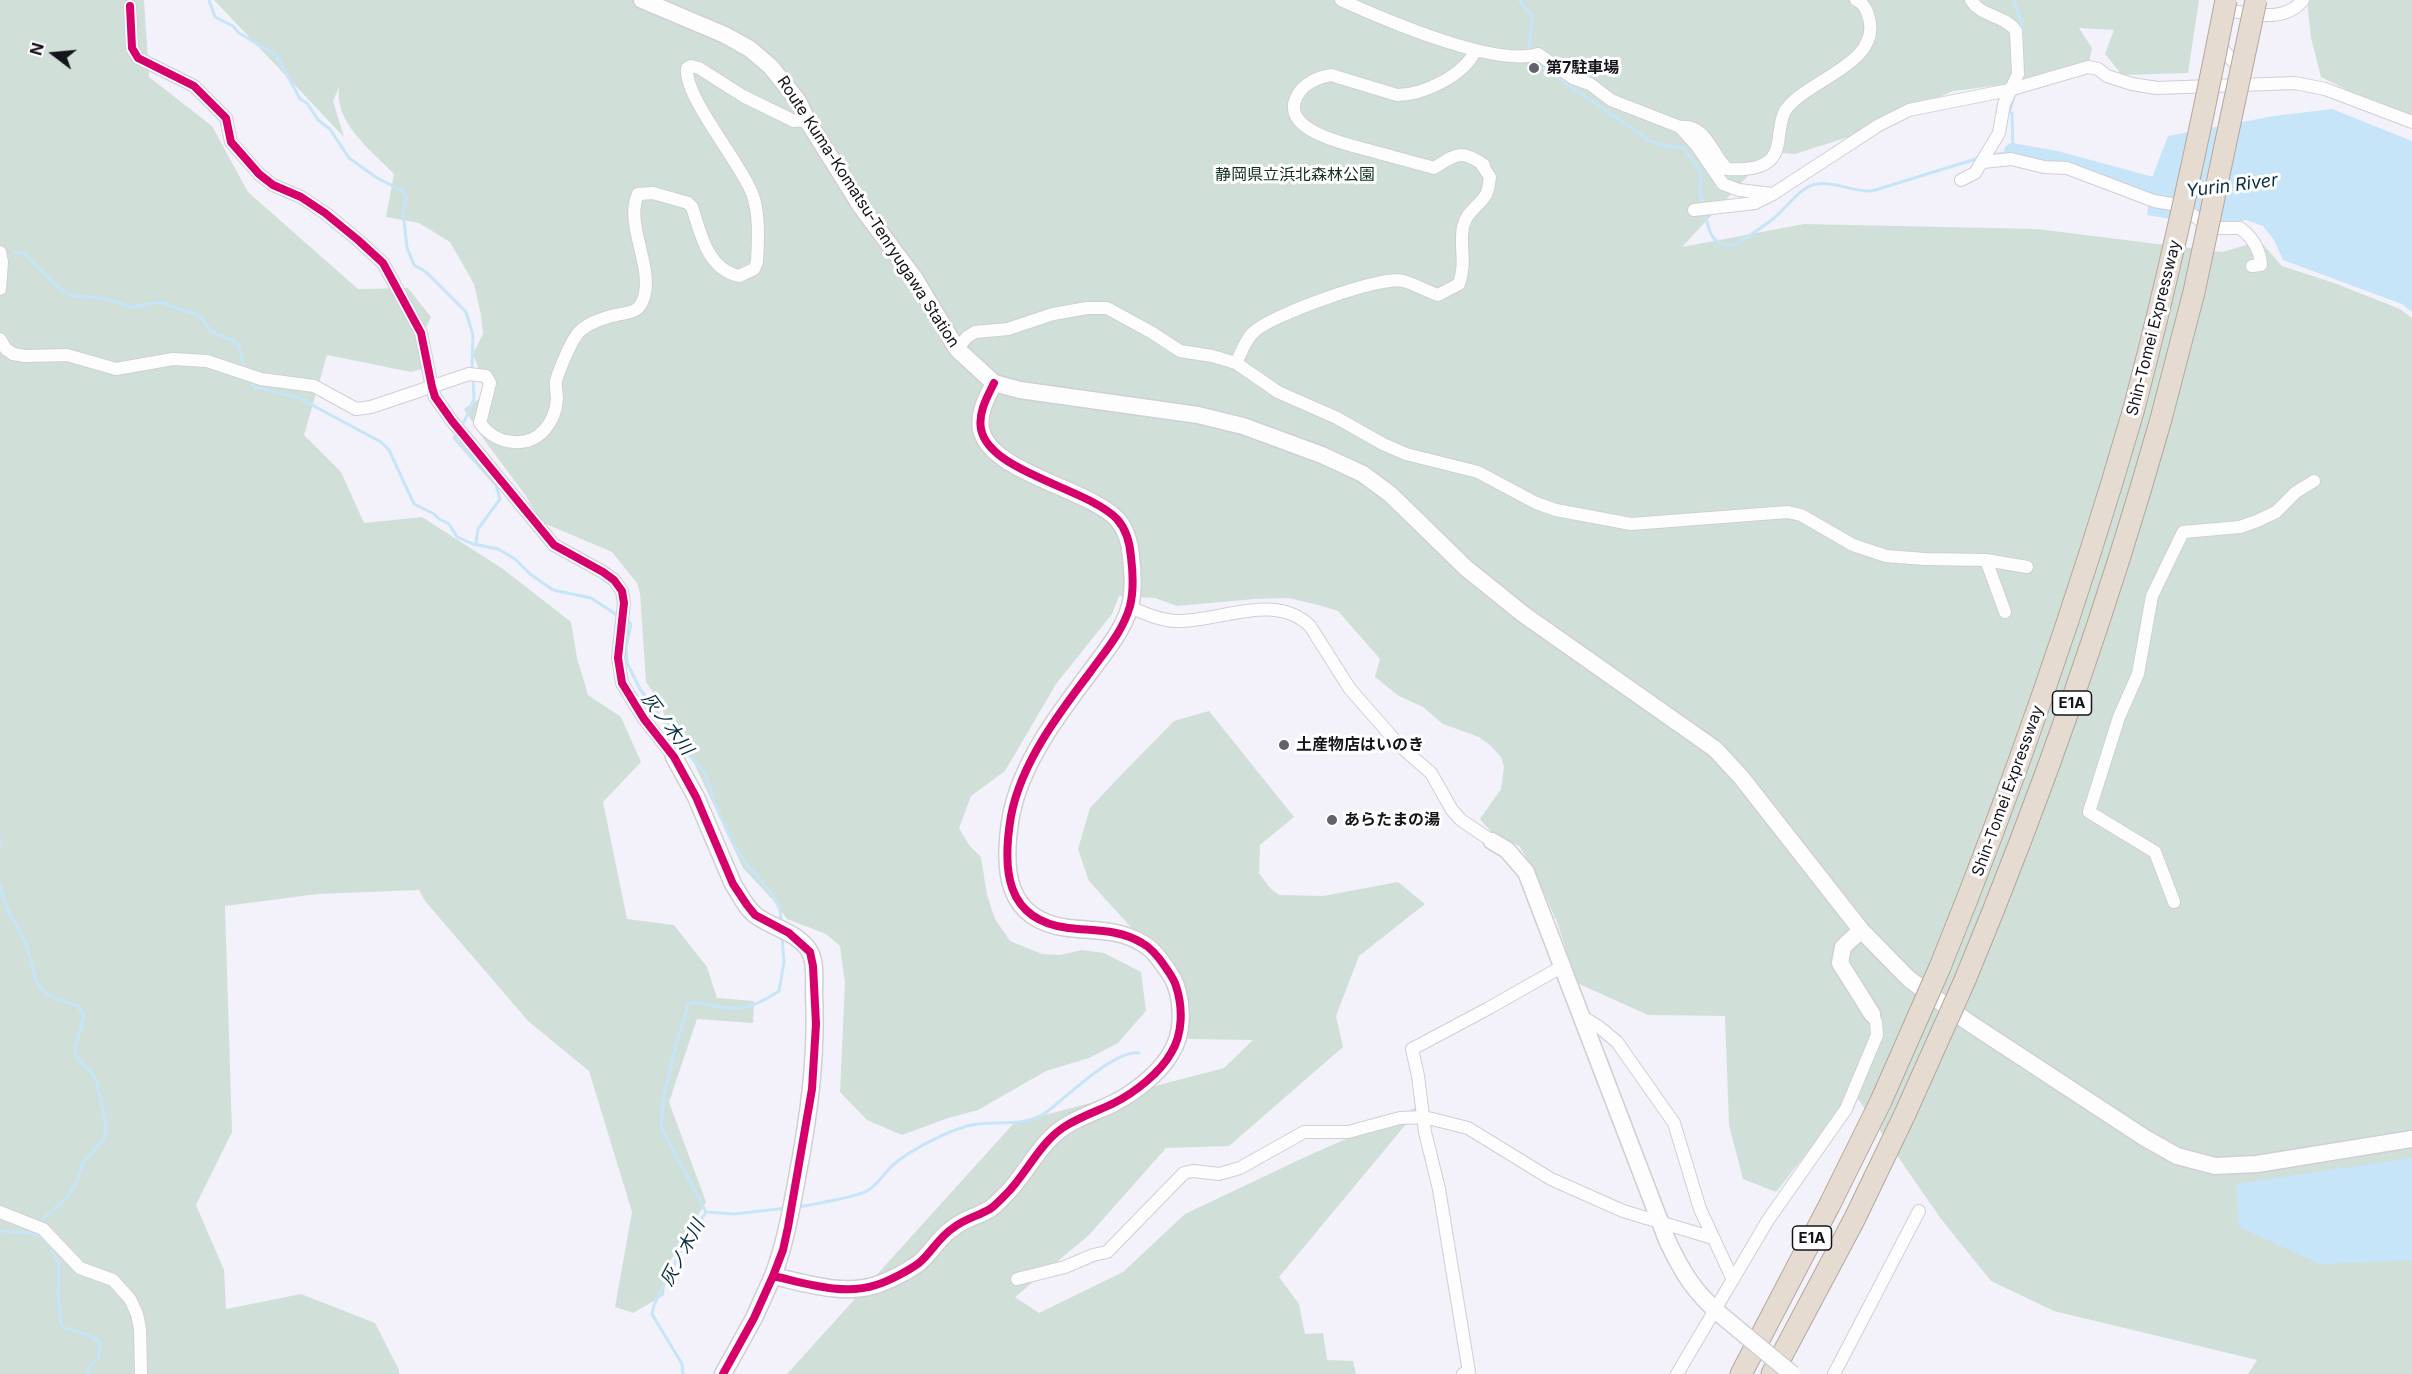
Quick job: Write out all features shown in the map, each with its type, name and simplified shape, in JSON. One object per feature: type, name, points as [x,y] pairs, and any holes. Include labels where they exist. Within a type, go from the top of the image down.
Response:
[{"type":"highway","name":"Shin-Tomei Expressway","points":[[1741,1374],[1881,1101],[1940,967],[2017,772],[2099,528],[2133,412],[2166,287],[2226,0]]},
{"type":"highway","name":"Shin-Tomei Expressway","points":[[1772,1374],[1854,1220],[1965,980],[2011,868],[2092,646],[2129,532],[2194,292],[2256,0]]},
{"type":"street","name":"Route Kuma-Komatsu-Tenryugawa Station","points":[[642,0],[699,22],[750,49],[783,81],[798,101],[807,120],[862,208],[915,279],[957,349],[994,383],[1020,390],[1226,421],[1322,455],[1363,474],[1390,494],[1466,568],[1523,614],[1715,748],[1742,777],[1861,930],[1917,985],[2145,1138],[2176,1156],[2215,1166],[2257,1164],[2412,1139]]},
{"type":"street","points":[[1341,0],[1475,51],[1529,57],[1538,54],[1573,78],[1590,84],[1611,100],[1680,126],[1691,125],[1701,132],[1727,169],[1746,170],[1770,160],[1775,153],[1786,111],[1813,86],[1853,61],[1870,37],[1869,16],[1864,5],[1856,0]]},
{"type":"street","points":[[1961,180],[1975,173],[1999,133],[2018,74],[2016,31],[2007,23],[1976,8],[1971,0]]},
{"type":"street","points":[[2253,83],[2209,34],[2212,19],[2225,10],[2273,16],[2296,8],[2303,0]]},
{"type":"street","points":[[130,6],[132,48],[138,58],[194,86],[226,118],[231,142],[260,174],[273,185],[301,197],[325,213],[383,263],[421,333],[435,397],[452,421],[554,545],[603,572],[614,580],[622,591],[618,658],[622,683],[644,719],[674,757],[696,797],[733,884],[755,915],[789,933],[810,952],[813,966],[815,1060],[812,1089],[783,1250],[754,1318],[723,1374]]},
{"type":"street","points":[[1236,363],[1252,332],[1262,325],[1296,309],[1360,286],[1402,280],[1420,290],[1438,295],[1459,284],[1464,262],[1463,228],[1467,215],[1485,196],[1488,189],[1490,177],[1482,165],[1484,165],[1462,154],[1456,154],[1434,168],[1327,138],[1308,129],[1297,119],[1293,108],[1302,88],[1320,77],[1331,75],[1397,95],[1408,95],[1429,87],[1464,68],[1475,51]]},
{"type":"street","points":[[0,339],[6,349],[13,354],[67,355],[116,369],[173,359],[207,362],[276,381],[314,386],[356,409],[371,407],[474,373],[486,376],[490,383],[480,416],[480,423],[486,432],[496,438],[525,443],[537,438],[554,415],[555,384],[578,333],[594,322],[615,315],[630,314],[641,305],[646,291],[635,216],[635,201],[638,194],[653,193],[688,203],[692,207],[703,241],[717,267],[724,272],[739,276],[754,269],[757,261],[758,215],[752,193],[734,157],[701,109],[686,75],[687,68],[692,66],[699,68],[743,96],[794,121],[807,120]]},
{"type":"street","points":[[1701,208],[1755,203],[1773,194],[1879,125],[1909,110],[2013,89],[2088,67],[2132,84],[2157,88],[2295,83],[2325,89],[2412,122]]},
{"type":"street","points":[[1680,126],[1723,184],[1739,190],[1773,194]]},
{"type":"street","points":[[1985,158],[2011,159],[2044,167],[2067,168],[2154,201],[2178,205],[2212,228],[2240,228],[2260,255],[2261,265],[2252,266]]},
{"type":"street","points":[[0,252],[2,262],[0,289]]},
{"type":"street","points":[[957,349],[967,337],[975,332],[1008,329],[1053,314],[1087,308],[1107,308],[1180,351],[1212,356],[1236,363],[1278,392],[1337,418],[1383,444],[1406,454],[1478,472],[1510,491],[1556,510],[1631,524],[1788,512],[1801,515],[1853,545],[1886,556],[1986,560],[2027,567]]},
{"type":"street","points":[[773,1275],[847,1290],[875,1286],[920,1262],[948,1231],[965,1219],[990,1209],[1009,1191],[1044,1146],[1063,1127],[1119,1101],[1157,1071],[1171,1054],[1179,1036],[1181,1007],[1175,982],[1159,958],[1145,944],[1126,935],[1109,931],[1065,928],[1047,923],[1029,914],[1018,902],[1010,885],[1008,851],[1012,815],[1020,787],[1053,725],[1118,633],[1130,607],[1133,585],[1131,556],[1126,535],[1118,520],[1085,499],[1020,469],[993,450],[985,440],[981,429],[981,416],[994,383]]},
{"type":"street","points":[[2174,902],[2156,852],[2089,812],[2119,717],[2138,674],[2152,596],[2183,532],[2240,527],[2257,521],[2276,512],[2296,492],[2314,481]]},
{"type":"street","points":[[1986,560],[2005,612]]},
{"type":"street","points":[[1130,607],[1172,621],[1190,621],[1244,612],[1276,611],[1291,613],[1303,619],[1310,626],[1350,689],[1400,746],[1431,773],[1452,810],[1461,820],[1507,850],[1527,872],[1660,1222],[1688,1282],[1717,1312],[1792,1374]]},
{"type":"street","points":[[1677,1374],[1717,1312],[1733,1280],[1785,1194],[1846,1109],[1877,1035],[1876,1022],[1872,1014],[1840,963],[1843,947],[1861,930]]},
{"type":"street","points":[[1463,1374],[1469,1372],[1439,1189],[1412,1048],[1490,1008],[1563,966]]},
{"type":"street","points":[[1582,1017],[1617,1042],[1674,1123],[1691,1183],[1733,1280]]},
{"type":"street","points":[[1017,1280],[1065,1267],[1107,1252],[1184,1173],[1193,1171],[1218,1174],[1240,1168],[1304,1132],[1348,1132],[1400,1118],[1424,1117],[1468,1128],[1551,1179],[1623,1211],[1713,1238]]},
{"type":"street","points":[[1834,1374],[1919,1211]]},
{"type":"street","points":[[0,1212],[43,1229],[80,1268],[113,1280],[130,1299],[137,1314],[140,1329],[141,1374]]},
{"type":"green space","points":[[0,0],[144,0],[149,77],[212,126],[248,192],[358,289],[408,288],[431,317],[424,332],[425,368],[411,372],[327,355],[304,435],[341,472],[364,523],[422,517],[503,569],[571,622],[577,658],[588,695],[621,717],[641,762],[603,802],[627,919],[674,925],[707,967],[717,998],[754,1001],[753,1023],[697,1019],[669,1102],[706,1202],[666,1268],[664,1295],[633,1313],[615,1307],[632,1212],[589,1071],[528,1021],[425,901],[419,890],[318,894],[225,906],[232,1132],[196,1205],[224,1270],[226,1309],[301,1294],[375,1323],[399,1374],[0,1374]]},
{"type":"green space","name":"静岡県立浜北森林公園","points":[[214,0],[2199,0],[2188,73],[2122,75],[2105,54],[2114,30],[2079,28],[2092,48],[2088,67],[2042,80],[1953,91],[1858,134],[1795,154],[1770,152],[1682,247],[1804,224],[2037,229],[2222,252],[2260,241],[2282,266],[2334,283],[2400,309],[2412,318],[2412,1374],[2248,1374],[2257,1360],[2054,1311],[1991,1281],[1941,1219],[1854,1093],[1776,1192],[1743,1179],[1729,1125],[1725,1016],[1648,1015],[1568,979],[1570,962],[1557,922],[1535,872],[1519,846],[1493,834],[1480,819],[1501,789],[1504,767],[1501,757],[1479,737],[1443,724],[1423,707],[1399,696],[1375,677],[1380,659],[1338,611],[1289,598],[1177,606],[1155,598],[1119,596],[1112,614],[1056,684],[1005,771],[971,796],[959,828],[969,845],[981,857],[987,895],[995,919],[1010,941],[1042,954],[1060,955],[1082,950],[1104,953],[1141,972],[1146,1011],[1118,1043],[1089,1058],[1046,1071],[978,1110],[902,1135],[867,1120],[840,1092],[845,983],[840,946],[826,934],[787,919],[773,900],[743,868],[688,750],[669,731],[661,704],[646,682],[640,593],[637,583],[612,552],[541,522],[526,496],[464,409],[488,393],[473,354],[483,334],[474,284],[450,242],[419,223],[386,217],[394,174],[348,124],[339,100],[339,87],[333,101],[344,137]]},
{"type":"green space","points":[[2307,0],[2412,0],[2412,122],[2321,77],[2311,38]]},
{"type":"green space","points":[[1209,711],[1294,817],[1260,845],[1259,873],[1270,888],[1279,895],[1323,896],[1398,882],[1425,904],[1359,956],[1336,1016],[1343,1047],[1229,1146],[1166,1148],[1089,1235],[1015,1297],[1039,1313],[1123,1272],[1185,1214],[1422,1105],[1279,1277],[1299,1304],[1305,1334],[1323,1333],[1327,1360],[1353,1361],[1356,1374],[787,1374],[1014,1123],[1224,1068],[1253,1040],[1188,1039],[1176,977],[1089,881],[1078,849],[1090,808],[1123,773],[1174,721]]},
{"type":"water","points":[[2332,109],[2412,141],[2412,312],[2402,304],[2283,260],[2274,240],[2263,226],[2246,220],[2213,226],[2147,215],[2152,178],[2168,136],[2274,116]]},
{"type":"water","points":[[2412,1158],[2412,1260],[2320,1264],[2239,1227],[2236,1184]]},
{"type":"waterway","points":[[209,0],[215,17],[233,26],[239,33],[277,56],[300,99],[307,103],[318,120],[330,129],[349,158],[377,178],[403,191],[406,198],[403,211],[407,248],[414,265],[426,272],[466,312],[473,335],[472,371]]},
{"type":"waterway","points":[[1519,0],[1533,16],[1528,53]]},
{"type":"waterway","points":[[2014,0],[2022,26],[2022,64]]},
{"type":"waterway","points":[[1531,59],[1650,141],[1684,148],[1701,172],[1700,194],[1704,206]]},
{"type":"waterway","points":[[1991,155],[2013,152],[2012,113],[2009,113],[2014,97]]},
{"type":"waterway","name":"Yurin River","points":[[2013,152],[2056,160],[2174,192]]},
{"type":"waterway","points":[[1705,212],[1710,231],[1716,241],[1721,244],[1734,245],[1773,219],[1799,193],[1811,186],[1824,183],[1872,191],[1979,158]]},
{"type":"waterway","name":"灰ノ木川","points":[[15,252],[25,254],[59,288],[70,295],[107,299],[131,307],[160,302],[198,315],[212,332],[232,340],[239,346],[245,371]]},
{"type":"waterway","points":[[464,422],[474,399],[473,377]]},
{"type":"waterway","name":"灰ノ木川","points":[[249,380],[255,387],[299,398],[381,442],[389,450],[414,504],[449,524],[457,537],[473,544],[498,549],[515,559],[530,574],[553,590],[591,598],[620,617]]},
{"type":"waterway","points":[[456,436],[454,438],[496,485],[500,499],[478,529],[476,543]]},
{"type":"waterway","name":"灰ノ木川","points":[[626,620],[631,624],[626,647],[627,663],[640,689],[686,752],[705,773],[730,838],[747,865],[772,894],[780,910],[781,921]]},
{"type":"waterway","points":[[0,840],[0,845]]},
{"type":"waterway","points":[[0,885],[6,906],[27,946],[36,981],[42,990],[54,998],[78,1006],[84,1016],[75,1049],[76,1056],[96,1079],[106,1125],[104,1139],[83,1163],[75,1185],[67,1197],[43,1219]]},
{"type":"waterway","name":"灰ノ木川","points":[[706,1212],[661,1127],[664,1095],[676,1045],[688,1005],[693,1002],[728,1008],[746,1007],[767,999],[779,991],[784,962],[782,937]]},
{"type":"waterway","points":[[796,1207],[867,1191],[907,1154],[953,1131],[972,1125],[1028,1121],[1038,1117],[1105,1066],[1118,1058],[1139,1053]]},
{"type":"waterway","points":[[706,1212],[734,1214],[787,1208]]},
{"type":"waterway","name":"灰ノ木川","points":[[683,1374],[682,1364],[652,1314],[654,1305],[680,1253],[706,1212]]},
{"type":"waterway","points":[[0,1231],[33,1233],[41,1236],[49,1244],[59,1264],[58,1297],[62,1327],[87,1335],[100,1343],[99,1358],[90,1366],[87,1374]]},
{"type":"cycle path","points":[[130,6],[132,48],[138,58],[194,86],[226,118],[231,142],[259,174],[273,185],[301,197],[325,213],[383,263],[421,333],[435,397],[452,421],[554,545],[603,572],[614,580],[622,591],[624,603],[618,658],[622,683],[644,719],[674,757],[696,797],[733,884],[747,905],[755,915],[789,933],[810,952],[813,966],[816,1024],[812,1089],[788,1227],[783,1250],[773,1276]]},
{"type":"cycle path","points":[[723,1374],[754,1318],[773,1276],[811,1285],[850,1289],[876,1285],[909,1269],[919,1263],[948,1232],[962,1222],[990,1209],[998,1202],[1056,1133],[1076,1120],[1122,1099],[1146,1082],[1166,1060],[1178,1037],[1181,1011],[1176,986],[1156,954],[1146,945],[1124,935],[1047,923],[1031,915],[1020,903],[1012,889],[1008,873],[1008,836],[1016,796],[1023,777],[1054,721],[1119,632],[1131,600],[1133,575],[1129,542],[1117,519],[1103,508],[1001,457],[988,444],[980,423],[984,405],[994,383]]},
{"type":"place","name":"第7駐車場","points":[[1534,68]]},
{"type":"place","name":"土産物店はいのき","points":[[1284,745]]},
{"type":"place","name":"あらたまの湯","points":[[1332,820]]}]
